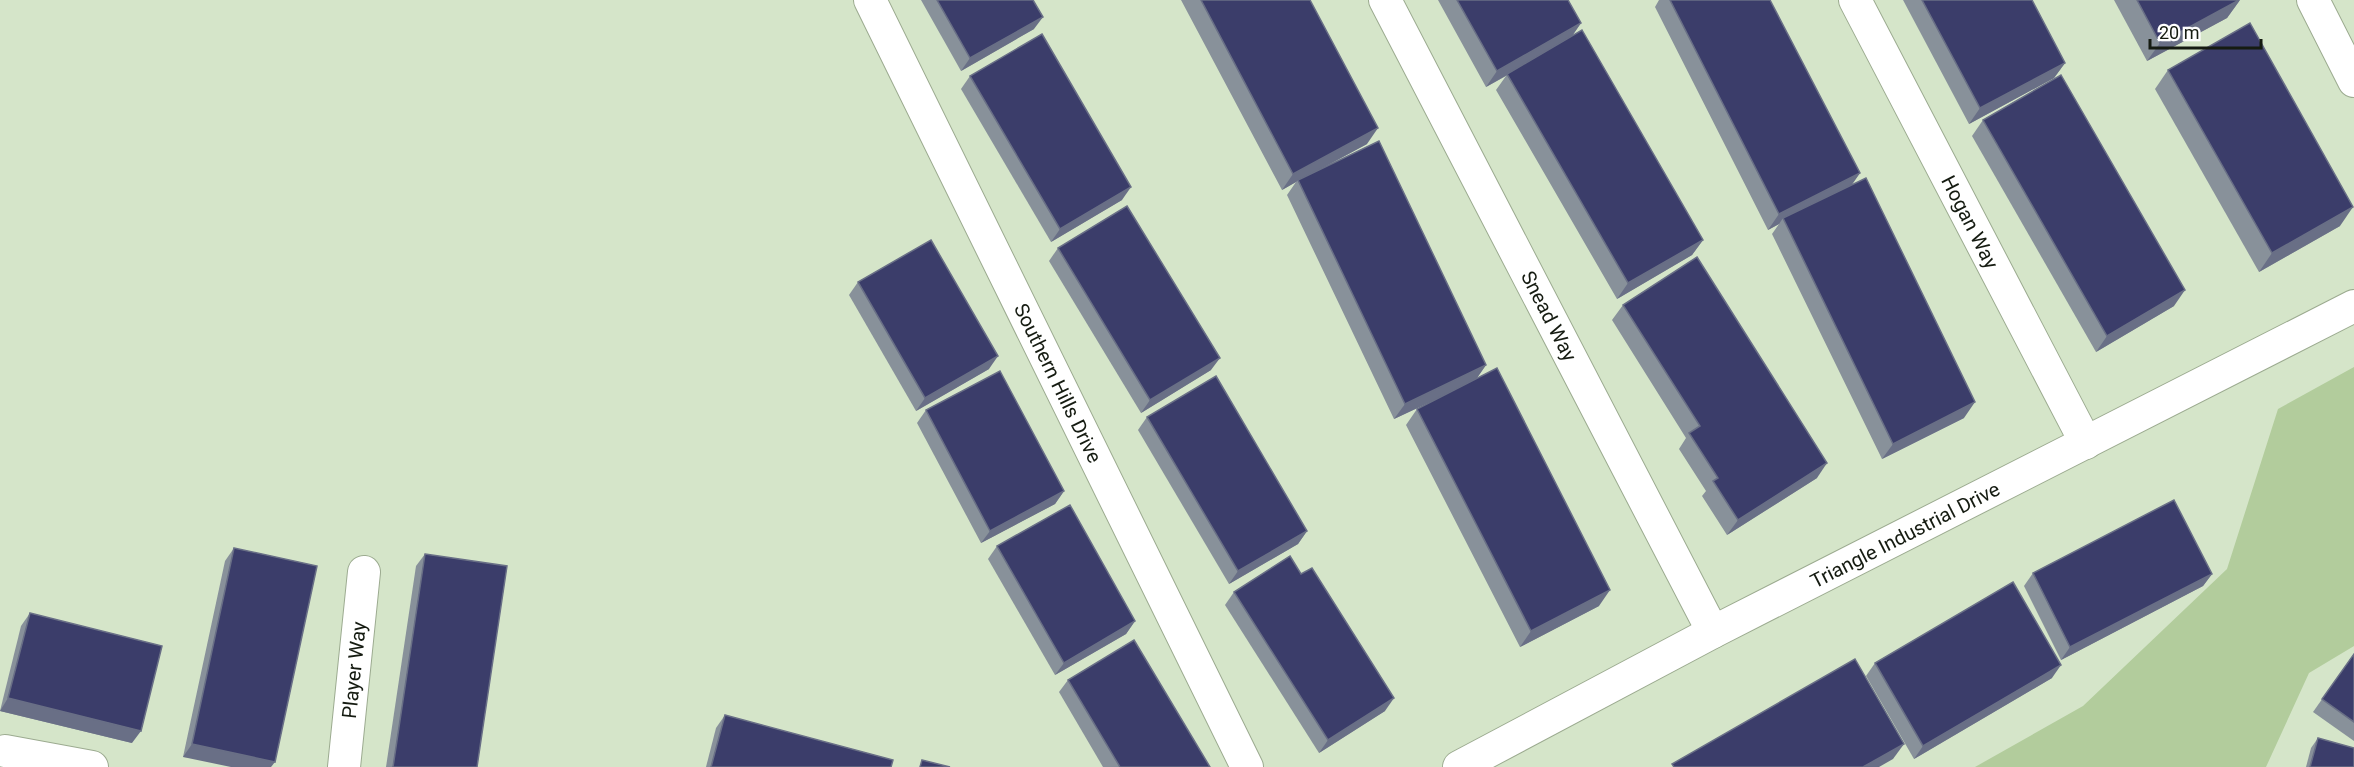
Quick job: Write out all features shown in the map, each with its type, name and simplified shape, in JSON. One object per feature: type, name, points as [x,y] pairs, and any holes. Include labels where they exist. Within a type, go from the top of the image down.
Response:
[{"type":"street","name":"Southern Hills Drive","points":[[870,0],[1247,767]]},
{"type":"street","name":"Snead Way","points":[[1385,0],[1713,632]]},
{"type":"street","name":"Hogan Way","points":[[1855,0],[2086,443]]},
{"type":"street","points":[[2313,0],[2354,81]]},
{"type":"street","name":"Triangle Industrial Drive","points":[[1459,767],[1713,632],[2354,306]]},
{"type":"street","name":"Player Way","points":[[344,767],[364,572]]},
{"type":"street","points":[[5,752],[92,767]]},
{"type":"green space","points":[[2354,367],[2354,646],[2309,673],[2266,767],[1975,767],[2083,706],[2227,569],[2278,409]]},
{"type":"building","points":[[937,0],[1033,0],[1043,17],[970,58]]},
{"type":"building","points":[[1201,0],[1310,0],[1378,128],[1293,174]]},
{"type":"building","points":[[1457,0],[1568,0],[1581,23],[1497,71]]},
{"type":"building","points":[[1670,0],[1770,0],[1860,173],[1779,214]]},
{"type":"building","points":[[1922,0],[2032,0],[2065,63],[1980,108]]},
{"type":"building","points":[[2137,0],[2239,0],[2160,43]]},
{"type":"building","points":[[2250,23],[2353,207],[2272,253],[2168,70]]},
{"type":"building","points":[[1582,30],[1703,240],[1628,283],[1507,74]]},
{"type":"building","points":[[1042,34],[1131,187],[1060,229],[970,76]]},
{"type":"building","points":[[2061,75],[2185,290],[2107,336],[1983,120]]},
{"type":"building","points":[[1379,141],[1486,365],[1405,404],[1298,180]]},
{"type":"building","points":[[1866,178],[1975,402],[1893,444],[1783,218]]},
{"type":"building","points":[[1127,206],[1220,358],[1150,400],[1058,248]]},
{"type":"building","points":[[931,240],[998,356],[925,398],[858,282]]},
{"type":"building","points":[[1697,257],[1827,463],[1738,520],[1713,481],[1718,478],[1689,433],[1700,426],[1623,305]]},
{"type":"building","points":[[1497,368],[1610,590],[1531,631],[1417,409]]},
{"type":"building","points":[[1000,371],[1064,491],[990,531],[926,410]]},
{"type":"building","points":[[1216,376],[1307,531],[1238,571],[1147,417]]},
{"type":"building","points":[[2174,500],[2212,574],[2070,647],[2033,573]]},
{"type":"building","points":[[1070,505],[1135,621],[1064,663],[997,546]]},
{"type":"building","points":[[234,548],[317,566],[275,762],[192,744]]},
{"type":"building","points":[[425,554],[507,566],[477,767],[393,767]]},
{"type":"building","points":[[1290,556],[1301,574],[1312,568],[1394,698],[1328,740],[1234,592]]},
{"type":"building","points":[[2013,582],[2061,665],[1923,746],[1875,663]]},
{"type":"building","points":[[30,613],[162,646],[141,731],[8,698]]},
{"type":"building","points":[[1134,640],[1210,767],[1120,767],[1068,680]]},
{"type":"building","points":[[2354,654],[2354,722],[2322,699]]},
{"type":"building","points":[[1855,659],[1904,744],[1863,767],[1674,767],[1672,764]]},
{"type":"building","points":[[725,715],[893,760],[891,767],[711,767]]},
{"type":"building","points":[[2318,738],[2354,748],[2354,767],[2310,767]]},
{"type":"building","points":[[922,760],[950,767],[920,767]]}]
